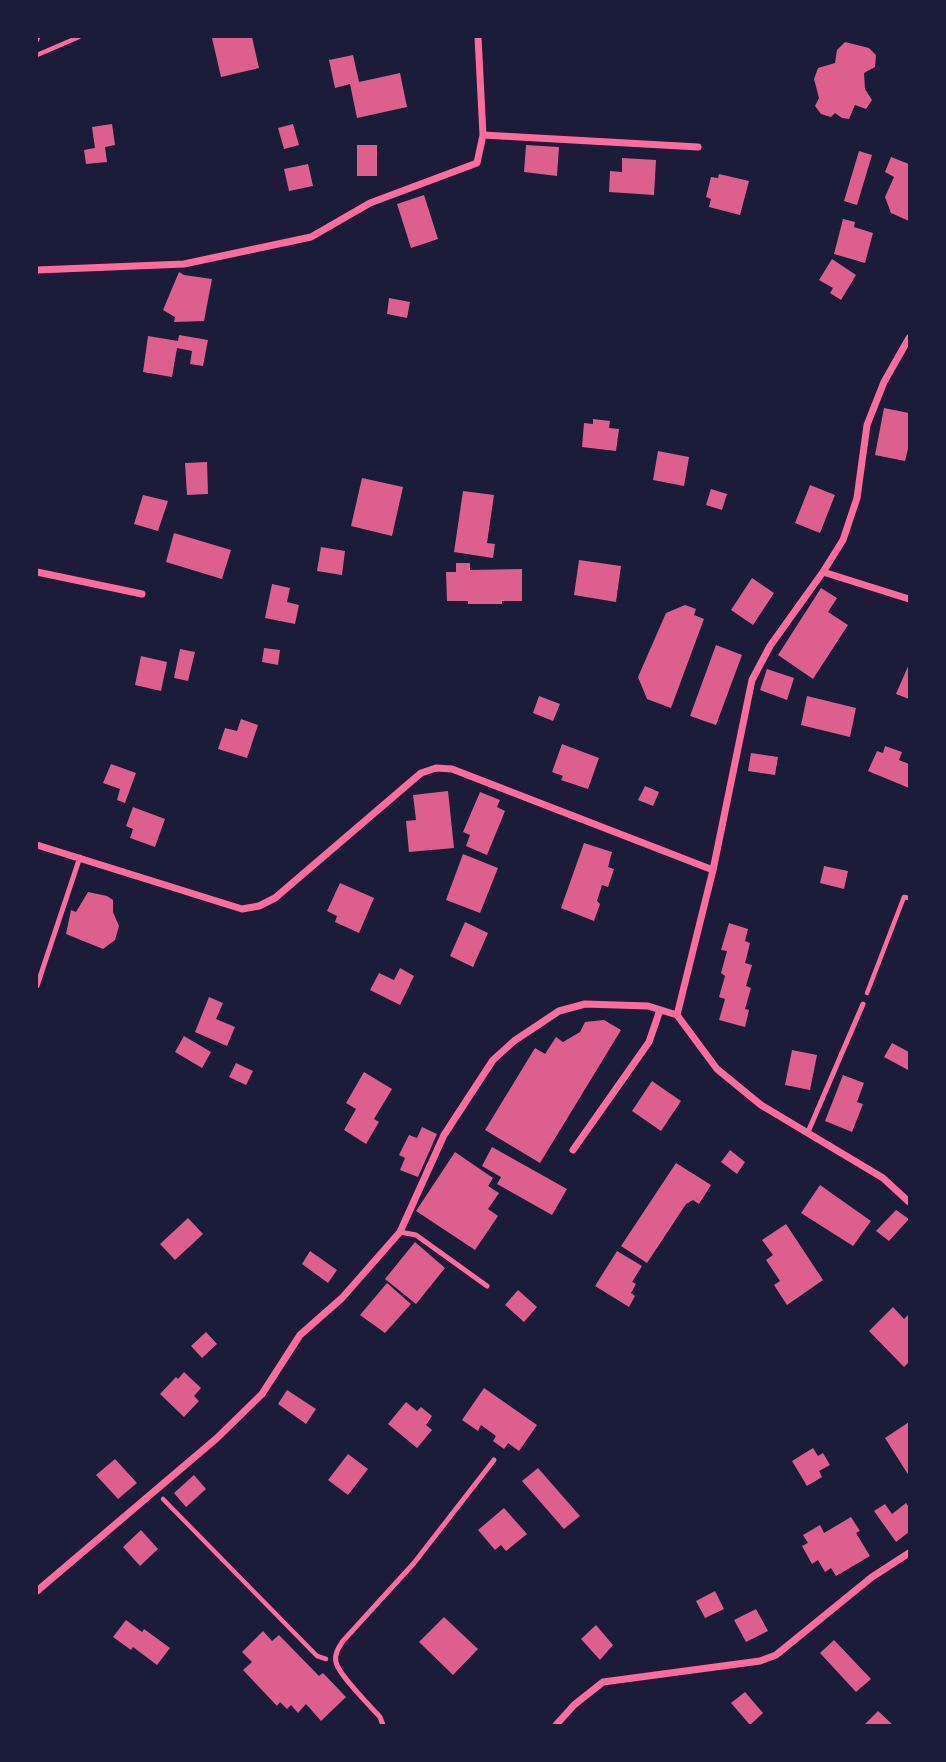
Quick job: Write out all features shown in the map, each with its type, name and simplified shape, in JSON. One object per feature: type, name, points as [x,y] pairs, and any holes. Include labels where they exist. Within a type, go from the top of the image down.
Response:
[{"type":"street","points":[[37,270],[184,264],[311,237],[370,203],[477,163],[482,135],[478,37]]},
{"type":"street","points":[[482,135],[698,147]]},
{"type":"street","points":[[677,1015],[713,870],[752,680],[770,646],[843,540],[858,498],[867,425],[884,382],[909,338]]},
{"type":"street","points":[[37,572],[142,594]]},
{"type":"street","points":[[823,572],[909,599]]},
{"type":"street","points":[[37,845],[242,909],[258,906],[275,898],[421,773],[436,768],[452,769],[713,870]]},
{"type":"street","points":[[37,1591],[217,1438],[262,1394],[299,1335],[342,1297],[400,1232],[444,1135],[493,1060],[514,1041],[559,1010],[585,1003],[635,1005],[677,1015],[717,1069],[761,1105],[883,1178],[909,1202]]},
{"type":"street","points":[[573,1150],[649,1042],[660,1010]]},
{"type":"street","points":[[556,1725],[574,1705],[603,1682],[760,1661],[776,1655],[872,1577],[909,1553]]},
{"type":"lane","points":[[37,986],[80,857]]},
{"type":"lane","points":[[808,1132],[863,1004]]},
{"type":"lane","points":[[400,1232],[416,1235],[487,1286]]},
{"type":"lane","points":[[383,1725],[380,1717],[342,1673],[336,1662],[337,1650],[343,1640],[414,1563],[494,1460]]},
{"type":"path","points":[[37,55],[79,37]]},
{"type":"path","points":[[863,1004],[904,897],[909,898]]},
{"type":"path","points":[[155,1490],[317,1656],[336,1662]]},
{"type":"building","points":[[252,37],[259,68],[221,77],[212,38]]},
{"type":"building","points":[[845,42],[869,48],[876,55],[875,67],[864,73],[865,89],[872,100],[866,109],[855,105],[849,119],[835,113],[831,117],[821,114],[815,106],[819,98],[814,79],[818,68],[835,63],[837,50]]},
{"type":"building","points":[[353,55],[359,82],[400,73],[407,107],[357,118],[350,84],[335,88],[329,60]]},
{"type":"building","points":[[112,124],[115,145],[105,147],[107,162],[86,164],[84,150],[95,148],[92,127]]},
{"type":"building","points":[[293,124],[299,145],[284,149],[278,128]]},
{"type":"building","points":[[357,145],[377,145],[377,176],[357,176]]},
{"type":"building","points":[[526,145],[559,147],[557,176],[524,172]]},
{"type":"building","points":[[859,151],[872,155],[857,205],[844,201]]},
{"type":"building","points":[[891,157],[909,164],[909,221],[891,213],[885,197],[894,177],[885,172]]},
{"type":"building","points":[[622,158],[656,160],[654,195],[609,192],[610,171],[622,172]]},
{"type":"building","points":[[308,164],[313,186],[289,191],[284,169]]},
{"type":"building","points":[[719,174],[749,181],[740,215],[709,207],[711,199],[706,197],[711,177],[718,178]]},
{"type":"building","points":[[424,195],[438,239],[411,248],[397,204]]},
{"type":"building","points":[[843,219],[855,222],[854,227],[873,233],[865,263],[834,254]]},
{"type":"building","points":[[832,259],[856,275],[841,300],[830,293],[833,288],[819,280]]},
{"type":"building","points":[[179,272],[212,279],[204,321],[174,322],[175,317],[163,310]]},
{"type":"building","points":[[389,298],[410,302],[407,318],[387,314]]},
{"type":"building","points":[[179,335],[208,340],[203,366],[190,364],[192,351],[177,348],[172,377],[143,372],[148,336],[178,341]]},
{"type":"building","points":[[884,408],[909,413],[909,445],[905,461],[875,455]]},
{"type":"building","points":[[593,419],[610,421],[609,428],[619,429],[616,451],[582,447],[584,423],[593,424]]},
{"type":"building","points":[[658,451],[689,457],[684,486],[653,480]]},
{"type":"building","points":[[207,462],[208,494],[187,495],[185,463]]},
{"type":"building","points":[[362,478],[403,487],[392,536],[351,526]]},
{"type":"building","points":[[810,485],[835,495],[820,533],[795,523]]},
{"type":"building","points":[[711,489],[727,494],[722,510],[706,505]]},
{"type":"building","points":[[463,491],[494,495],[487,543],[495,544],[493,558],[454,552]]},
{"type":"building","points":[[143,495],[168,501],[158,531],[134,524]]},
{"type":"building","points":[[174,533],[231,550],[222,579],[166,562]]},
{"type":"building","points":[[321,547],[345,551],[342,575],[317,571]]},
{"type":"building","points":[[579,560],[621,566],[616,602],[574,595]]},
{"type":"building","points":[[456,563],[470,563],[470,570],[522,569],[522,601],[468,604],[468,601],[447,601],[446,572],[456,572]]},
{"type":"building","points":[[752,578],[774,593],[753,625],[731,610]]},
{"type":"building","points":[[272,584],[290,588],[287,602],[299,605],[295,624],[265,618]]},
{"type":"building","points":[[821,588],[837,598],[828,612],[848,625],[813,679],[778,655]]},
{"type":"building","points":[[685,605],[696,609],[694,615],[704,619],[671,708],[647,699],[638,677],[666,613]]},
{"type":"building","points":[[716,645],[742,655],[716,725],[690,716]]},
{"type":"building","points":[[264,648],[280,650],[278,665],[262,662]]},
{"type":"building","points":[[180,649],[195,652],[188,681],[174,678]]},
{"type":"building","points":[[141,656],[167,662],[161,691],[135,685]]},
{"type":"building","points":[[909,664],[909,699],[896,694]]},
{"type":"building","points":[[767,669],[794,678],[787,700],[760,690]]},
{"type":"building","points":[[539,696],[560,704],[553,721],[533,713]]},
{"type":"building","points":[[807,696],[856,708],[850,737],[801,725]]},
{"type":"building","points":[[241,719],[258,725],[247,758],[218,749],[225,728],[237,731]]},
{"type":"building","points":[[562,744],[599,758],[588,789],[561,780],[563,776],[552,772]]},
{"type":"building","points":[[885,746],[902,752],[899,760],[909,764],[909,788],[868,771],[877,751],[883,753]]},
{"type":"building","points":[[751,753],[778,757],[775,775],[748,771]]},
{"type":"building","points":[[111,764],[136,773],[125,803],[117,800],[120,789],[103,783]]},
{"type":"building","points":[[645,786],[659,792],[653,806],[638,800]]},
{"type":"building","points":[[448,791],[454,848],[409,852],[406,821],[416,820],[413,795]]},
{"type":"building","points":[[480,792],[500,800],[497,807],[505,811],[487,855],[466,846],[470,835],[463,832]]},
{"type":"building","points":[[133,807],[165,819],[155,847],[130,838],[133,829],[126,826]]},
{"type":"building","points":[[584,843],[612,852],[608,867],[614,869],[608,887],[602,885],[597,901],[600,904],[594,921],[561,908]]},
{"type":"building","points":[[463,854],[498,868],[480,913],[446,900]]},
{"type":"building","points":[[824,866],[848,871],[844,889],[820,883]]},
{"type":"building","points":[[340,883],[374,898],[359,933],[335,922],[337,916],[327,911]]},
{"type":"building","points":[[88,892],[113,900],[113,912],[119,926],[115,940],[103,949],[66,934],[71,910],[76,912]]},
{"type":"building","points":[[465,922],[488,933],[473,967],[450,956]]},
{"type":"building","points":[[729,923],[748,929],[745,941],[750,943],[745,963],[752,965],[746,986],[751,988],[745,1009],[749,1010],[745,1027],[719,1020],[725,999],[719,997],[725,976],[721,973],[727,951],[721,950]]},
{"type":"building","points":[[400,968],[414,976],[400,1005],[370,990],[379,973],[394,980]]},
{"type":"building","points":[[209,997],[223,1003],[216,1019],[235,1027],[227,1046],[195,1032]]},
{"type":"building","points":[[604,1020],[621,1030],[540,1163],[485,1130],[535,1048],[545,1054],[556,1037],[563,1042],[580,1032],[585,1022]]},
{"type":"building","points":[[184,1036],[211,1052],[202,1068],[175,1052]]},
{"type":"building","points":[[892,1043],[909,1052],[908,1070],[884,1057]]},
{"type":"building","points":[[792,1050],[817,1055],[810,1090],[785,1085]]},
{"type":"building","points":[[236,1063],[253,1071],[246,1085],[229,1077]]},
{"type":"building","points":[[364,1072],[392,1089],[374,1119],[379,1122],[366,1144],[344,1130],[356,1109],[346,1103]]},
{"type":"building","points":[[843,1075],[864,1083],[857,1102],[863,1104],[852,1132],[825,1121]]},
{"type":"building","points":[[652,1081],[681,1101],[661,1131],[632,1111]]},
{"type":"building","points":[[422,1127],[437,1134],[418,1177],[400,1170],[405,1158],[399,1155],[409,1135],[417,1138]]},
{"type":"building","points":[[492,1147],[567,1189],[552,1215],[497,1184],[501,1177],[482,1166]]},
{"type":"building","points":[[730,1150],[745,1162],[737,1174],[721,1162]]},
{"type":"building","points":[[455,1152],[493,1178],[488,1186],[499,1193],[488,1209],[498,1216],[475,1250],[416,1211]]},
{"type":"building","points":[[676,1163],[711,1185],[699,1204],[693,1200],[686,1204],[647,1263],[621,1246]]},
{"type":"building","points":[[820,1185],[871,1221],[853,1246],[801,1213]]},
{"type":"building","points":[[896,1210],[909,1219],[889,1241],[876,1231]]},
{"type":"building","points":[[188,1218],[203,1234],[175,1260],[160,1244]]},
{"type":"building","points":[[786,1224],[823,1280],[787,1305],[774,1285],[780,1281],[766,1260],[773,1255],[762,1240]]},
{"type":"building","points":[[415,1242],[445,1268],[416,1304],[385,1279]]},
{"type":"building","points":[[310,1251],[337,1270],[328,1283],[302,1264]]},
{"type":"building","points":[[617,1251],[642,1266],[632,1282],[636,1284],[631,1293],[635,1296],[629,1307],[595,1286]]},
{"type":"building","points":[[387,1283],[411,1304],[385,1333],[360,1315]]},
{"type":"building","points":[[518,1290],[537,1307],[524,1322],[505,1305]]},
{"type":"building","points":[[893,1307],[904,1319],[909,1314],[909,1362],[904,1367],[869,1331]]},
{"type":"building","points":[[206,1332],[217,1344],[202,1358],[191,1346]]},
{"type":"building","points":[[184,1372],[201,1388],[194,1396],[199,1401],[184,1417],[160,1394]]},
{"type":"building","points":[[484,1388],[537,1425],[519,1451],[508,1443],[504,1449],[493,1441],[496,1436],[481,1425],[478,1431],[462,1420]]},
{"type":"building","points":[[287,1390],[316,1409],[306,1424],[278,1404]]},
{"type":"building","points":[[406,1402],[417,1411],[421,1407],[432,1416],[426,1425],[432,1430],[417,1448],[388,1424]]},
{"type":"building","points":[[909,1422],[909,1476],[885,1438]]},
{"type":"building","points":[[813,1448],[818,1456],[823,1453],[830,1465],[819,1471],[822,1477],[807,1486],[792,1461]]},
{"type":"building","points":[[348,1454],[368,1469],[348,1495],[328,1480]]},
{"type":"building","points":[[115,1459],[137,1483],[118,1499],[96,1475]]},
{"type":"building","points":[[538,1468],[580,1516],[564,1529],[522,1481]]},
{"type":"building","points":[[194,1475],[206,1489],[186,1507],[174,1493]]},
{"type":"building","points":[[906,1503],[909,1507],[909,1532],[896,1542],[874,1511],[885,1504],[892,1514]]},
{"type":"building","points":[[504,1508],[527,1534],[506,1551],[501,1545],[495,1550],[478,1530]]},
{"type":"building","points":[[851,1517],[860,1531],[856,1533],[870,1556],[836,1576],[831,1568],[825,1572],[818,1560],[812,1564],[802,1546],[808,1543],[803,1535],[820,1525],[824,1533]]},
{"type":"building","points":[[141,1530],[158,1549],[140,1566],[123,1547]]},
{"type":"building","points":[[715,1591],[724,1609],[705,1618],[696,1601]]},
{"type":"building","points":[[756,1609],[768,1631],[746,1642],[734,1620]]},
{"type":"building","points":[[444,1617],[478,1649],[453,1675],[419,1642]]},
{"type":"building","points":[[126,1620],[170,1648],[157,1665],[133,1647],[131,1650],[113,1637]]},
{"type":"building","points":[[596,1625],[613,1645],[600,1660],[581,1639]]},
{"type":"building","points":[[263,1631],[272,1641],[279,1635],[319,1676],[323,1673],[346,1697],[321,1721],[306,1704],[298,1713],[291,1705],[287,1709],[280,1702],[277,1706],[243,1670],[252,1662],[242,1652]]},
{"type":"building","points":[[834,1640],[871,1679],[856,1692],[820,1653]]},
{"type":"building","points":[[745,1692],[763,1713],[750,1725],[731,1703]]},
{"type":"building","points":[[878,1711],[893,1725],[864,1725]]}]
